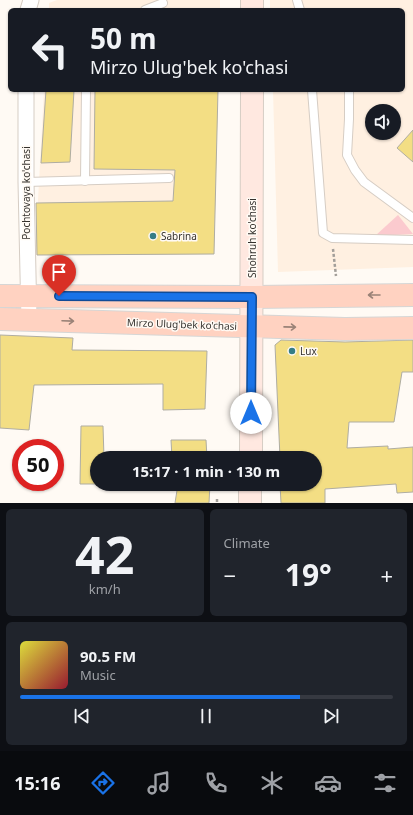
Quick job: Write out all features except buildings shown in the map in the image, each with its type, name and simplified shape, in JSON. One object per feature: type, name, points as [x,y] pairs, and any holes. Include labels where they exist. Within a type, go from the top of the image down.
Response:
[{"type":"main road","name":"Shohruh ko'chasi","points":[[250,451],[252,92]]},
{"type":"main road","points":[[0,296],[252,297],[413,295]]},
{"type":"main road","name":"Mirzo Ulug'bek ko'chasi","points":[[0,319],[345,329],[413,328]]},
{"type":"main road","points":[[250,491],[250,503]]},
{"type":"street","name":"Pochtovaya ko'chasi","points":[[26,92],[29,320]]},
{"type":"lane","points":[[150,8],[163,3]]},
{"type":"lane","points":[[86,92],[86,181]]},
{"type":"lane","points":[[312,92],[322,226],[324,234],[332,238],[413,240]]},
{"type":"lane","points":[[348,92],[350,119],[347,155],[354,170],[364,182],[413,218]]},
{"type":"lane","points":[[26,182],[169,178]]},
{"type":"path","points":[[332,238],[336,276]]},
{"type":"shaded area","points":[[57,0],[220,0],[220,8],[49,8],[49,3]]},
{"type":"shaded area","points":[[270,0],[413,0],[413,267],[278,272],[273,92],[405,92],[405,8],[270,8]]},
{"type":"shaded area","points":[[44,92],[218,92],[214,254],[35,255]]},
{"type":"shaded area","points":[[398,215],[413,234],[375,236]]},
{"type":"place","name":"Sabrina","points":[[153,236]]},
{"type":"place","name":"Lux","points":[[292,351]]},
{"type":"route","points":[[59,296],[252,297],[251,413]]}]
